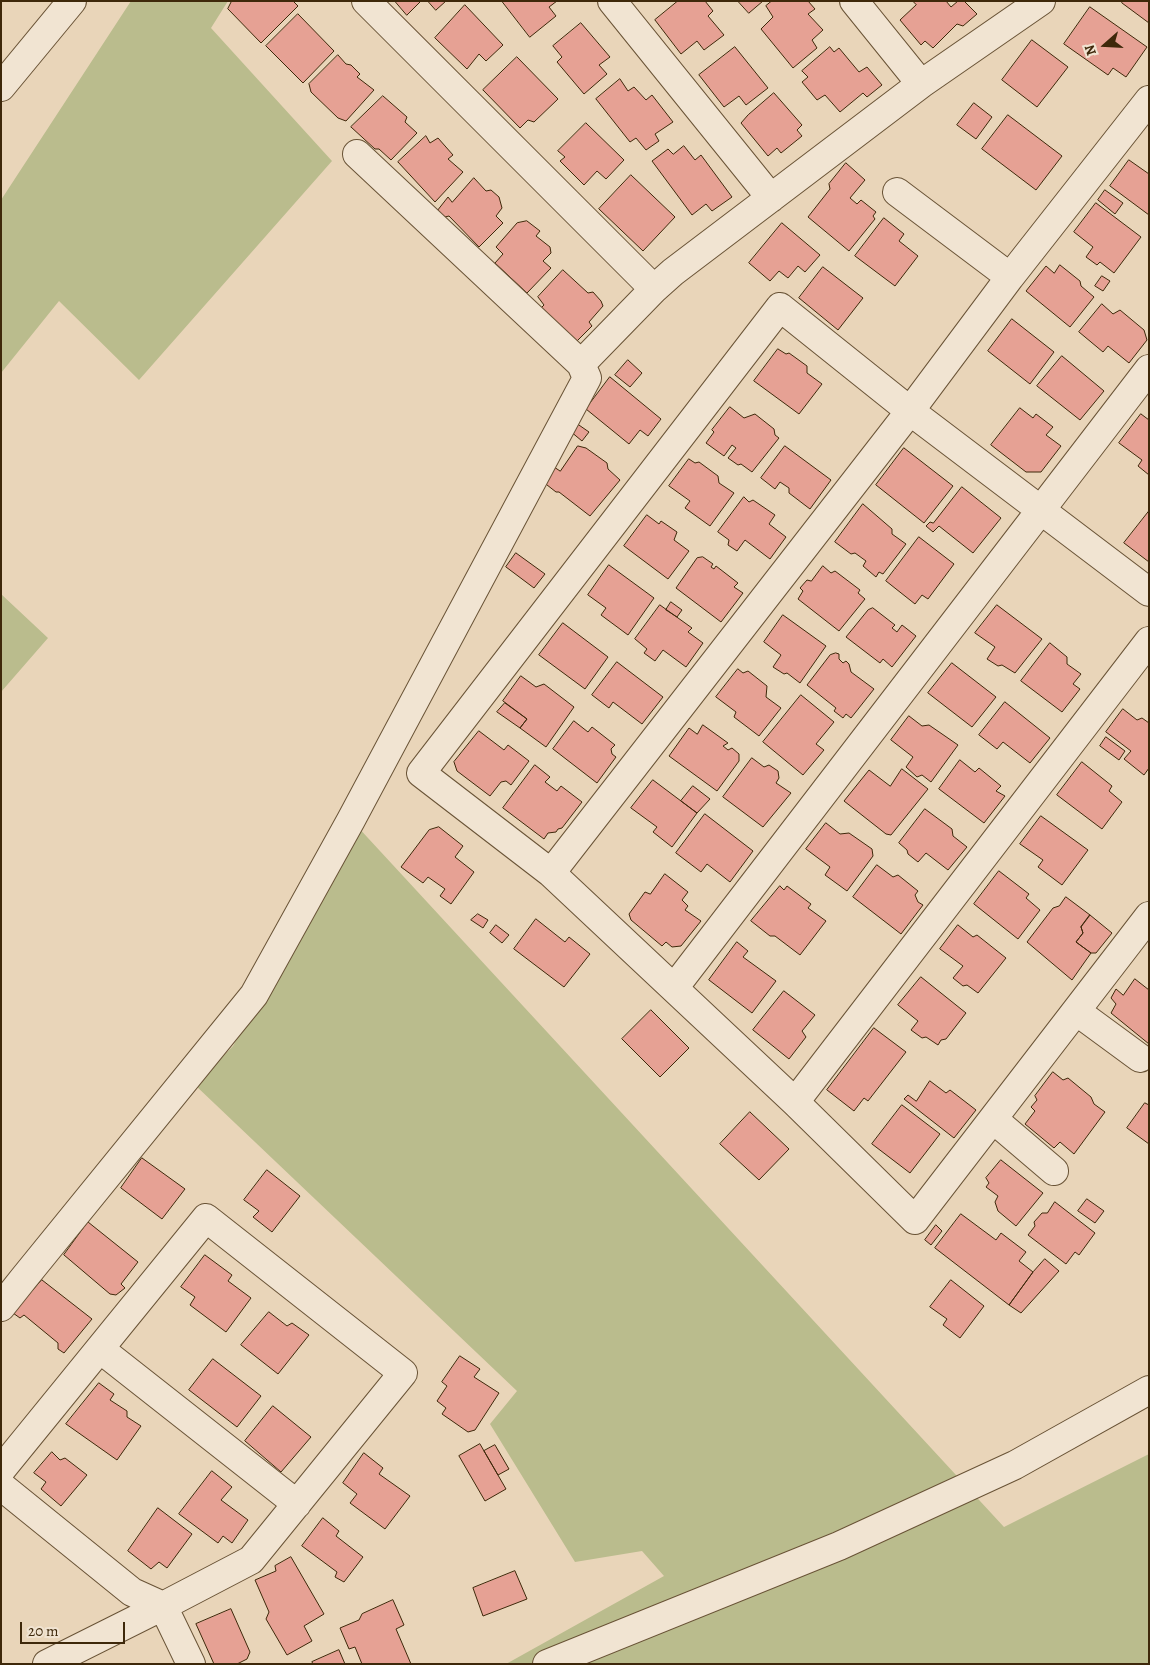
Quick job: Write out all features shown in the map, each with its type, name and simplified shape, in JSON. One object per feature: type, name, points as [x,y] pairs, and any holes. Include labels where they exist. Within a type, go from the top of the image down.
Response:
[{"type":"street","points":[[1,87],[72,1]]},
{"type":"street","points":[[366,1],[654,289]]},
{"type":"street","points":[[612,1],[771,198]]},
{"type":"street","points":[[854,1],[921,84]]},
{"type":"street","points":[[581,364],[673,272],[921,84],[1041,1]]},
{"type":"street","points":[[551,873],[910,411],[1010,277],[1149,100]]},
{"type":"street","points":[[1,1307],[254,995],[351,820],[587,378],[581,364],[357,154]]},
{"type":"street","points":[[898,192],[1010,277]]},
{"type":"street","points":[[1149,592],[910,411],[780,308],[421,773],[551,873],[795,1102],[915,1220],[1149,916]]},
{"type":"street","points":[[674,988],[1149,369]]},
{"type":"street","points":[[795,1102],[1149,641]]},
{"type":"street","points":[[1076,1011],[1140,1058]]},
{"type":"street","points":[[993,1120],[1054,1171]]},
{"type":"street","points":[[1,1470],[206,1218],[403,1373],[251,1560],[47,1664]]},
{"type":"street","points":[[100,1349],[297,1504]]},
{"type":"street","points":[[547,1664],[848,1542],[1015,1465],[1149,1390]]},
{"type":"street","points":[[1,1486],[132,1592],[163,1606],[191,1664]]},
{"type":"green space","points":[[131,1],[228,1],[211,28],[332,161],[139,380],[59,301],[1,373],[1,200]]},
{"type":"green space","points":[[1,594],[48,638],[1,692]]},
{"type":"green space","points":[[356,825],[1004,1527],[1149,1454],[1149,1664],[506,1664],[664,1576],[642,1551],[575,1562],[490,1424],[517,1391],[195,1085],[233,1046]]},
{"type":"building","points":[[232,1],[293,1],[298,6],[261,43],[228,9]]},
{"type":"building","points":[[395,1],[421,1],[407,15]]},
{"type":"building","points":[[428,1],[446,1],[436,10]]},
{"type":"building","points":[[502,1],[557,1],[549,7],[556,16],[530,37]]},
{"type":"building","points":[[678,1],[705,1],[713,11],[708,16],[724,35],[704,50],[697,41],[681,54],[655,20]]},
{"type":"building","points":[[738,1],[763,1],[749,13]]},
{"type":"building","points":[[772,1],[808,1],[815,9],[808,14],[823,30],[812,40],[817,48],[793,68],[761,29],[773,17],[766,6]]},
{"type":"building","points":[[913,1],[946,1],[951,7],[958,1],[964,1],[977,14],[963,26],[957,24],[933,48],[925,41],[921,45],[900,20],[916,5]]},
{"type":"building","points":[[1123,1],[1149,1],[1149,23],[1122,3]]},
{"type":"building","points":[[465,5],[503,45],[486,61],[479,54],[467,69],[435,38]]},
{"type":"building","points":[[1090,7],[1147,47],[1126,77],[1113,68],[1108,75],[1064,44]]},
{"type":"building","points":[[298,14],[334,51],[303,83],[266,46]]},
{"type":"building","points":[[581,23],[610,57],[599,65],[607,74],[584,94],[557,62],[562,57],[553,46]]},
{"type":"building","points":[[1032,40],[1068,67],[1037,107],[1002,80]]},
{"type":"building","points":[[735,47],[768,88],[746,105],[739,96],[724,107],[699,75]]},
{"type":"building","points":[[830,47],[834,52],[839,48],[859,72],[867,67],[882,85],[867,97],[863,93],[840,112],[825,95],[817,100],[802,82],[808,77],[802,71]]},
{"type":"building","points":[[338,55],[346,64],[351,65],[360,74],[357,77],[374,90],[346,121],[338,118],[311,92],[309,84]]},
{"type":"building","points":[[517,57],[558,99],[534,122],[528,120],[520,128],[483,90]]},
{"type":"building","points":[[620,79],[628,91],[634,87],[646,100],[652,95],[673,122],[655,134],[659,141],[646,150],[636,138],[630,142],[596,99]]},
{"type":"building","points":[[774,93],[802,125],[797,130],[802,136],[781,153],[777,148],[768,156],[741,123]]},
{"type":"building","points":[[383,96],[407,117],[405,122],[417,133],[391,160],[379,149],[375,149],[351,127]]},
{"type":"building","points":[[974,103],[992,117],[976,139],[957,125]]},
{"type":"building","points":[[1008,115],[1062,156],[1036,190],[982,149]]},
{"type":"building","points":[[586,123],[624,160],[606,179],[597,171],[584,185],[560,161],[565,157],[558,151]]},
{"type":"building","points":[[426,136],[430,143],[438,138],[453,155],[448,159],[463,172],[435,202],[398,162]]},
{"type":"building","points":[[684,146],[695,160],[701,155],[732,197],[712,211],[706,204],[692,215],[652,161],[668,149],[673,154]]},
{"type":"building","points":[[1129,160],[1149,174],[1149,215],[1110,186]]},
{"type":"building","points":[[846,163],[865,180],[850,198],[857,204],[861,200],[876,212],[873,216],[875,219],[849,251],[808,217],[830,189],[829,184]]},
{"type":"building","points":[[631,175],[675,217],[643,251],[599,209]]},
{"type":"building","points":[[474,178],[486,191],[491,190],[499,197],[502,208],[496,216],[503,223],[479,247],[449,216],[445,217],[437,211],[448,197],[452,202]]},
{"type":"building","points":[[1105,190],[1123,203],[1115,214],[1098,200]]},
{"type":"building","points":[[1096,203],[1141,237],[1114,273],[1100,262],[1097,265],[1086,257],[1093,247],[1074,232]]},
{"type":"building","points":[[884,218],[904,234],[899,241],[918,256],[895,286],[855,256]]},
{"type":"building","points":[[527,221],[540,231],[536,236],[550,247],[551,253],[543,261],[551,268],[527,293],[495,263],[503,254],[496,247],[517,223]]},
{"type":"building","points":[[782,223],[820,255],[805,272],[798,266],[788,278],[779,271],[770,281],[749,263]]},
{"type":"building","points":[[1060,265],[1080,281],[1081,286],[1094,297],[1070,327],[1026,291],[1046,266],[1054,273]]},
{"type":"building","points":[[823,267],[863,298],[838,330],[799,298]]},
{"type":"building","points":[[563,270],[588,293],[593,292],[603,306],[589,322],[592,326],[576,342],[540,309],[544,305],[538,297]]},
{"type":"building","points":[[1102,276],[1110,281],[1103,291],[1095,286]]},
{"type":"building","points":[[1102,304],[1113,314],[1120,310],[1144,330],[1147,340],[1129,363],[1108,346],[1103,352],[1079,332]]},
{"type":"building","points":[[1012,319],[1054,352],[1030,384],[988,351]]},
{"type":"building","points":[[778,349],[786,354],[789,353],[807,366],[807,373],[822,384],[799,414],[754,381]]},
{"type":"building","points":[[1062,356],[1104,391],[1080,420],[1037,386]]},
{"type":"building","points":[[628,360],[642,373],[630,387],[615,375]]},
{"type":"building","points":[[610,377],[661,419],[648,436],[640,430],[629,444],[586,409]]},
{"type":"building","points":[[730,407],[744,418],[755,414],[774,429],[775,435],[779,438],[752,472],[728,458],[736,448],[732,445],[724,456],[706,443],[714,432],[712,430]]},
{"type":"building","points":[[1020,408],[1033,418],[1036,414],[1053,427],[1046,435],[1061,446],[1041,472],[1026,472],[991,445]]},
{"type":"building","points":[[1141,414],[1149,420],[1149,475],[1138,466],[1142,460],[1119,443]]},
{"type":"building","points":[[576,423],[589,432],[582,441],[570,431]]},
{"type":"building","points":[[578,446],[586,448],[607,463],[608,469],[620,480],[590,516],[542,481],[551,465],[560,471]]},
{"type":"building","points":[[785,446],[831,480],[810,509],[789,493],[789,488],[780,482],[775,489],[761,478]]},
{"type":"building","points":[[904,448],[953,486],[924,523],[876,485]]},
{"type":"building","points":[[689,459],[695,463],[699,462],[718,476],[719,483],[734,493],[710,526],[685,508],[690,501],[669,486]]},
{"type":"building","points":[[962,487],[1001,518],[973,553],[939,526],[933,532],[926,526],[930,522],[933,523]]},
{"type":"building","points":[[744,497],[749,502],[753,500],[775,515],[769,524],[786,537],[770,559],[745,540],[737,551],[728,545],[729,540],[718,532]]},
{"type":"building","points":[[863,504],[892,529],[892,534],[906,544],[883,574],[879,572],[876,577],[863,566],[866,561],[855,553],[851,554],[835,542]]},
{"type":"building","points":[[1149,511],[1149,562],[1124,543]]},
{"type":"building","points":[[647,515],[659,524],[661,521],[677,532],[674,540],[689,551],[668,579],[624,546]]},
{"type":"building","points":[[919,537],[954,564],[928,599],[922,595],[915,604],[886,581]]},
{"type":"building","points":[[516,553],[545,574],[534,588],[506,567]]},
{"type":"building","points":[[703,557],[713,564],[711,567],[714,569],[716,566],[738,583],[734,587],[743,593],[721,622],[676,588],[697,558]]},
{"type":"building","points":[[609,565],[654,598],[628,635],[601,615],[606,608],[588,595]]},
{"type":"building","points":[[823,566],[831,573],[835,571],[860,590],[858,593],[865,599],[839,631],[798,599],[803,591],[800,588],[807,580],[811,581]]},
{"type":"building","points":[[671,602],[682,610],[677,617],[666,610]]},
{"type":"building","points":[[660,605],[692,628],[688,632],[703,643],[686,667],[663,650],[655,661],[644,653],[647,649],[635,639]]},
{"type":"building","points":[[997,605],[1042,639],[1015,673],[987,659],[995,647],[975,633]]},
{"type":"building","points":[[873,608],[895,625],[892,628],[897,632],[902,625],[916,636],[892,667],[883,659],[880,663],[846,637],[868,610]]},
{"type":"building","points":[[783,615],[826,646],[800,683],[787,673],[784,674],[773,667],[781,655],[764,642]]},
{"type":"building","points":[[563,623],[608,657],[585,689],[539,655]]},
{"type":"building","points":[[1050,643],[1067,657],[1067,664],[1081,674],[1073,684],[1080,689],[1062,712],[1021,681]]},
{"type":"building","points":[[839,654],[839,659],[843,663],[846,661],[849,664],[851,672],[874,689],[851,718],[846,714],[843,718],[834,711],[836,708],[807,685],[830,655]]},
{"type":"building","points":[[617,662],[663,697],[642,724],[613,702],[609,708],[592,695]]},
{"type":"building","points":[[952,663],[996,697],[972,727],[928,693]]},
{"type":"building","points":[[738,669],[743,673],[748,671],[767,686],[766,697],[781,708],[759,736],[734,717],[736,712],[716,697]]},
{"type":"building","points":[[521,676],[536,687],[544,684],[574,707],[546,747],[520,728],[527,719],[503,701]]},
{"type":"building","points":[[801,695],[834,722],[816,744],[824,750],[803,775],[763,742]]},
{"type":"building","points":[[1005,702],[1050,738],[1030,763],[1003,742],[997,749],[979,735]]},
{"type":"building","points":[[505,703],[527,719],[520,728],[497,712]]},
{"type":"building","points":[[1123,709],[1137,720],[1142,718],[1149,723],[1149,768],[1144,775],[1124,759],[1131,751],[1106,732]]},
{"type":"building","points":[[909,716],[922,726],[929,725],[958,745],[931,782],[922,775],[917,777],[906,767],[913,757],[891,740]]},
{"type":"building","points":[[574,721],[588,732],[592,727],[615,745],[611,749],[612,754],[616,757],[597,783],[553,749]]},
{"type":"building","points":[[703,725],[728,743],[723,746],[728,750],[732,748],[739,754],[739,761],[717,791],[669,756],[689,728],[697,734]]},
{"type":"building","points":[[479,731],[504,750],[508,745],[529,761],[511,785],[506,781],[501,782],[490,796],[457,771],[454,762]]},
{"type":"building","points":[[1106,737],[1125,751],[1119,760],[1100,746]]},
{"type":"building","points":[[752,758],[764,767],[769,765],[778,771],[779,778],[776,783],[791,793],[763,827],[723,797]]},
{"type":"building","points":[[960,760],[975,772],[979,768],[1001,786],[996,791],[1005,796],[984,823],[939,789]]},
{"type":"building","points":[[1082,762],[1112,786],[1109,791],[1122,802],[1102,829],[1057,795]]},
{"type":"building","points":[[535,765],[550,777],[545,782],[557,791],[561,786],[582,802],[562,828],[556,832],[548,833],[544,839],[503,808]]},
{"type":"building","points":[[902,769],[928,789],[891,835],[886,834],[844,801],[869,770],[890,786]]},
{"type":"building","points":[[653,780],[697,813],[672,847],[653,832],[657,827],[631,808]]},
{"type":"building","points":[[693,786],[710,799],[697,813],[681,801]]},
{"type":"building","points":[[925,809],[952,829],[953,836],[967,847],[948,870],[926,853],[918,862],[899,843]]},
{"type":"building","points":[[705,814],[753,851],[730,882],[707,864],[701,872],[676,853]]},
{"type":"building","points":[[1041,816],[1088,850],[1062,885],[1038,867],[1043,860],[1020,844]]},
{"type":"building","points":[[826,823],[840,834],[849,833],[872,849],[873,856],[847,891],[825,875],[830,867],[806,849]]},
{"type":"building","points":[[439,827],[463,846],[455,857],[474,872],[451,904],[440,896],[445,889],[428,877],[423,883],[401,867],[429,830]]},
{"type":"building","points":[[877,865],[893,877],[898,875],[918,891],[915,895],[918,902],[923,905],[901,934],[853,897]]},
{"type":"building","points":[[999,871],[1029,894],[1026,898],[1040,910],[1018,939],[974,904]]},
{"type":"building","points":[[665,874],[688,892],[682,900],[688,906],[685,910],[701,921],[681,946],[672,947],[666,942],[662,946],[631,920],[629,914],[645,892],[650,894]]},
{"type":"building","points":[[780,886],[784,890],[787,886],[811,904],[808,908],[826,921],[800,955],[751,921]]},
{"type":"building","points":[[1066,897],[1090,915],[1081,927],[1083,933],[1076,942],[1091,953],[1072,980],[1027,942],[1053,908],[1059,906]]},
{"type":"building","points":[[478,914],[488,920],[483,928],[471,920]]},
{"type":"building","points":[[1090,915],[1112,933],[1096,953],[1091,953],[1076,942],[1083,933],[1081,927]]},
{"type":"building","points":[[536,919],[565,942],[569,937],[590,954],[564,987],[514,949]]},
{"type":"building","points":[[496,925],[509,935],[502,943],[490,933]]},
{"type":"building","points":[[958,925],[973,937],[977,935],[1006,958],[978,993],[967,985],[963,986],[953,978],[963,966],[940,949]]},
{"type":"building","points":[[737,942],[748,951],[743,957],[776,981],[752,1013],[709,980]]},
{"type":"building","points":[[921,977],[966,1013],[946,1039],[941,1040],[938,1045],[926,1037],[922,1038],[911,1030],[918,1021],[898,1005]]},
{"type":"building","points":[[1135,979],[1149,990],[1149,1044],[1111,1013],[1116,1004],[1111,998],[1116,989],[1123,995]]},
{"type":"building","points":[[784,991],[815,1015],[802,1031],[806,1037],[789,1059],[753,1030]]},
{"type":"building","points":[[651,1010],[689,1048],[660,1077],[622,1039]]},
{"type":"building","points":[[874,1028],[906,1052],[868,1101],[864,1098],[854,1111],[827,1090]]},
{"type":"building","points":[[1053,1072],[1063,1080],[1068,1078],[1091,1097],[1094,1104],[1105,1112],[1074,1154],[1060,1142],[1054,1148],[1025,1124],[1035,1111],[1031,1107],[1037,1100],[1035,1096]]},
{"type":"building","points":[[930,1081],[946,1093],[950,1090],[976,1110],[954,1138],[904,1099],[908,1095],[916,1101]]},
{"type":"building","points":[[1145,1103],[1149,1105],[1149,1144],[1127,1128]]},
{"type":"building","points":[[902,1105],[940,1134],[910,1173],[872,1144]]},
{"type":"building","points":[[750,1112],[789,1149],[759,1180],[720,1144]]},
{"type":"building","points":[[142,1158],[185,1189],[162,1219],[121,1188]]},
{"type":"building","points":[[1001,1160],[1043,1193],[1016,1226],[998,1211],[995,1202],[998,1196],[986,1187],[989,1183],[986,1178]]},
{"type":"building","points":[[267,1170],[300,1196],[272,1232],[253,1217],[259,1211],[244,1200]]},
{"type":"building","points":[[1087,1199],[1104,1211],[1095,1223],[1078,1211]]},
{"type":"building","points":[[1055,1202],[1095,1233],[1079,1255],[1075,1252],[1066,1264],[1028,1235],[1035,1226],[1034,1222],[1042,1213],[1047,1213]]},
{"type":"building","points":[[961,1214],[996,1240],[1001,1233],[1026,1252],[1019,1261],[1033,1272],[1009,1305],[935,1248]]},
{"type":"building","points":[[88,1222],[138,1262],[121,1284],[125,1288],[116,1295],[110,1294],[64,1255]]},
{"type":"building","points":[[936,1225],[942,1231],[931,1245],[925,1240]]},
{"type":"building","points":[[205,1255],[232,1275],[228,1281],[251,1298],[226,1332],[190,1305],[195,1297],[181,1287]]},
{"type":"building","points":[[1045,1259],[1059,1271],[1021,1313],[1009,1305]]},
{"type":"building","points":[[42,1280],[92,1319],[64,1353],[58,1349],[58,1343],[24,1315],[20,1318],[13,1313]]},
{"type":"building","points":[[951,1280],[984,1306],[960,1338],[943,1325],[947,1319],[930,1307]]},
{"type":"building","points":[[269,1312],[287,1326],[292,1323],[309,1335],[278,1374],[241,1345]]},
{"type":"building","points":[[460,1356],[480,1369],[474,1377],[499,1393],[475,1430],[468,1432],[442,1414],[446,1408],[437,1401],[447,1386],[442,1382]]},
{"type":"building","points":[[213,1359],[261,1396],[237,1427],[189,1390]]},
{"type":"building","points":[[99,1383],[114,1394],[110,1400],[127,1411],[127,1417],[141,1426],[117,1460],[66,1424]]},
{"type":"building","points":[[273,1406],[311,1437],[281,1472],[245,1441]]},
{"type":"building","points":[[480,1444],[506,1489],[485,1501],[459,1456]]},
{"type":"building","points":[[495,1445],[509,1469],[498,1475],[484,1451]]},
{"type":"building","points":[[52,1452],[60,1460],[65,1458],[87,1475],[61,1506],[41,1489],[46,1482],[34,1473]]},
{"type":"building","points":[[364,1453],[383,1468],[379,1474],[410,1496],[385,1529],[350,1503],[357,1494],[343,1483]]},
{"type":"building","points":[[212,1471],[232,1487],[221,1500],[248,1520],[232,1543],[223,1536],[218,1543],[179,1514]]},
{"type":"building","points":[[158,1508],[192,1534],[167,1568],[159,1562],[151,1569],[128,1551]]},
{"type":"building","points":[[323,1518],[339,1531],[336,1536],[363,1557],[344,1582],[335,1577],[337,1572],[302,1546]]},
{"type":"building","points":[[291,1557],[324,1614],[304,1626],[312,1641],[287,1655],[266,1619],[269,1612],[255,1580],[276,1571],[275,1566]]},
{"type":"building","points":[[515,1571],[527,1599],[483,1616],[473,1588]]},
{"type":"building","points":[[393,1600],[404,1625],[396,1629],[411,1664],[362,1664],[355,1647],[349,1649],[340,1628],[359,1620],[362,1614]]},
{"type":"building","points":[[231,1609],[250,1652],[247,1659],[237,1664],[214,1664],[196,1624]]},
{"type":"building","points":[[339,1650],[345,1664],[313,1664],[312,1662]]}]
